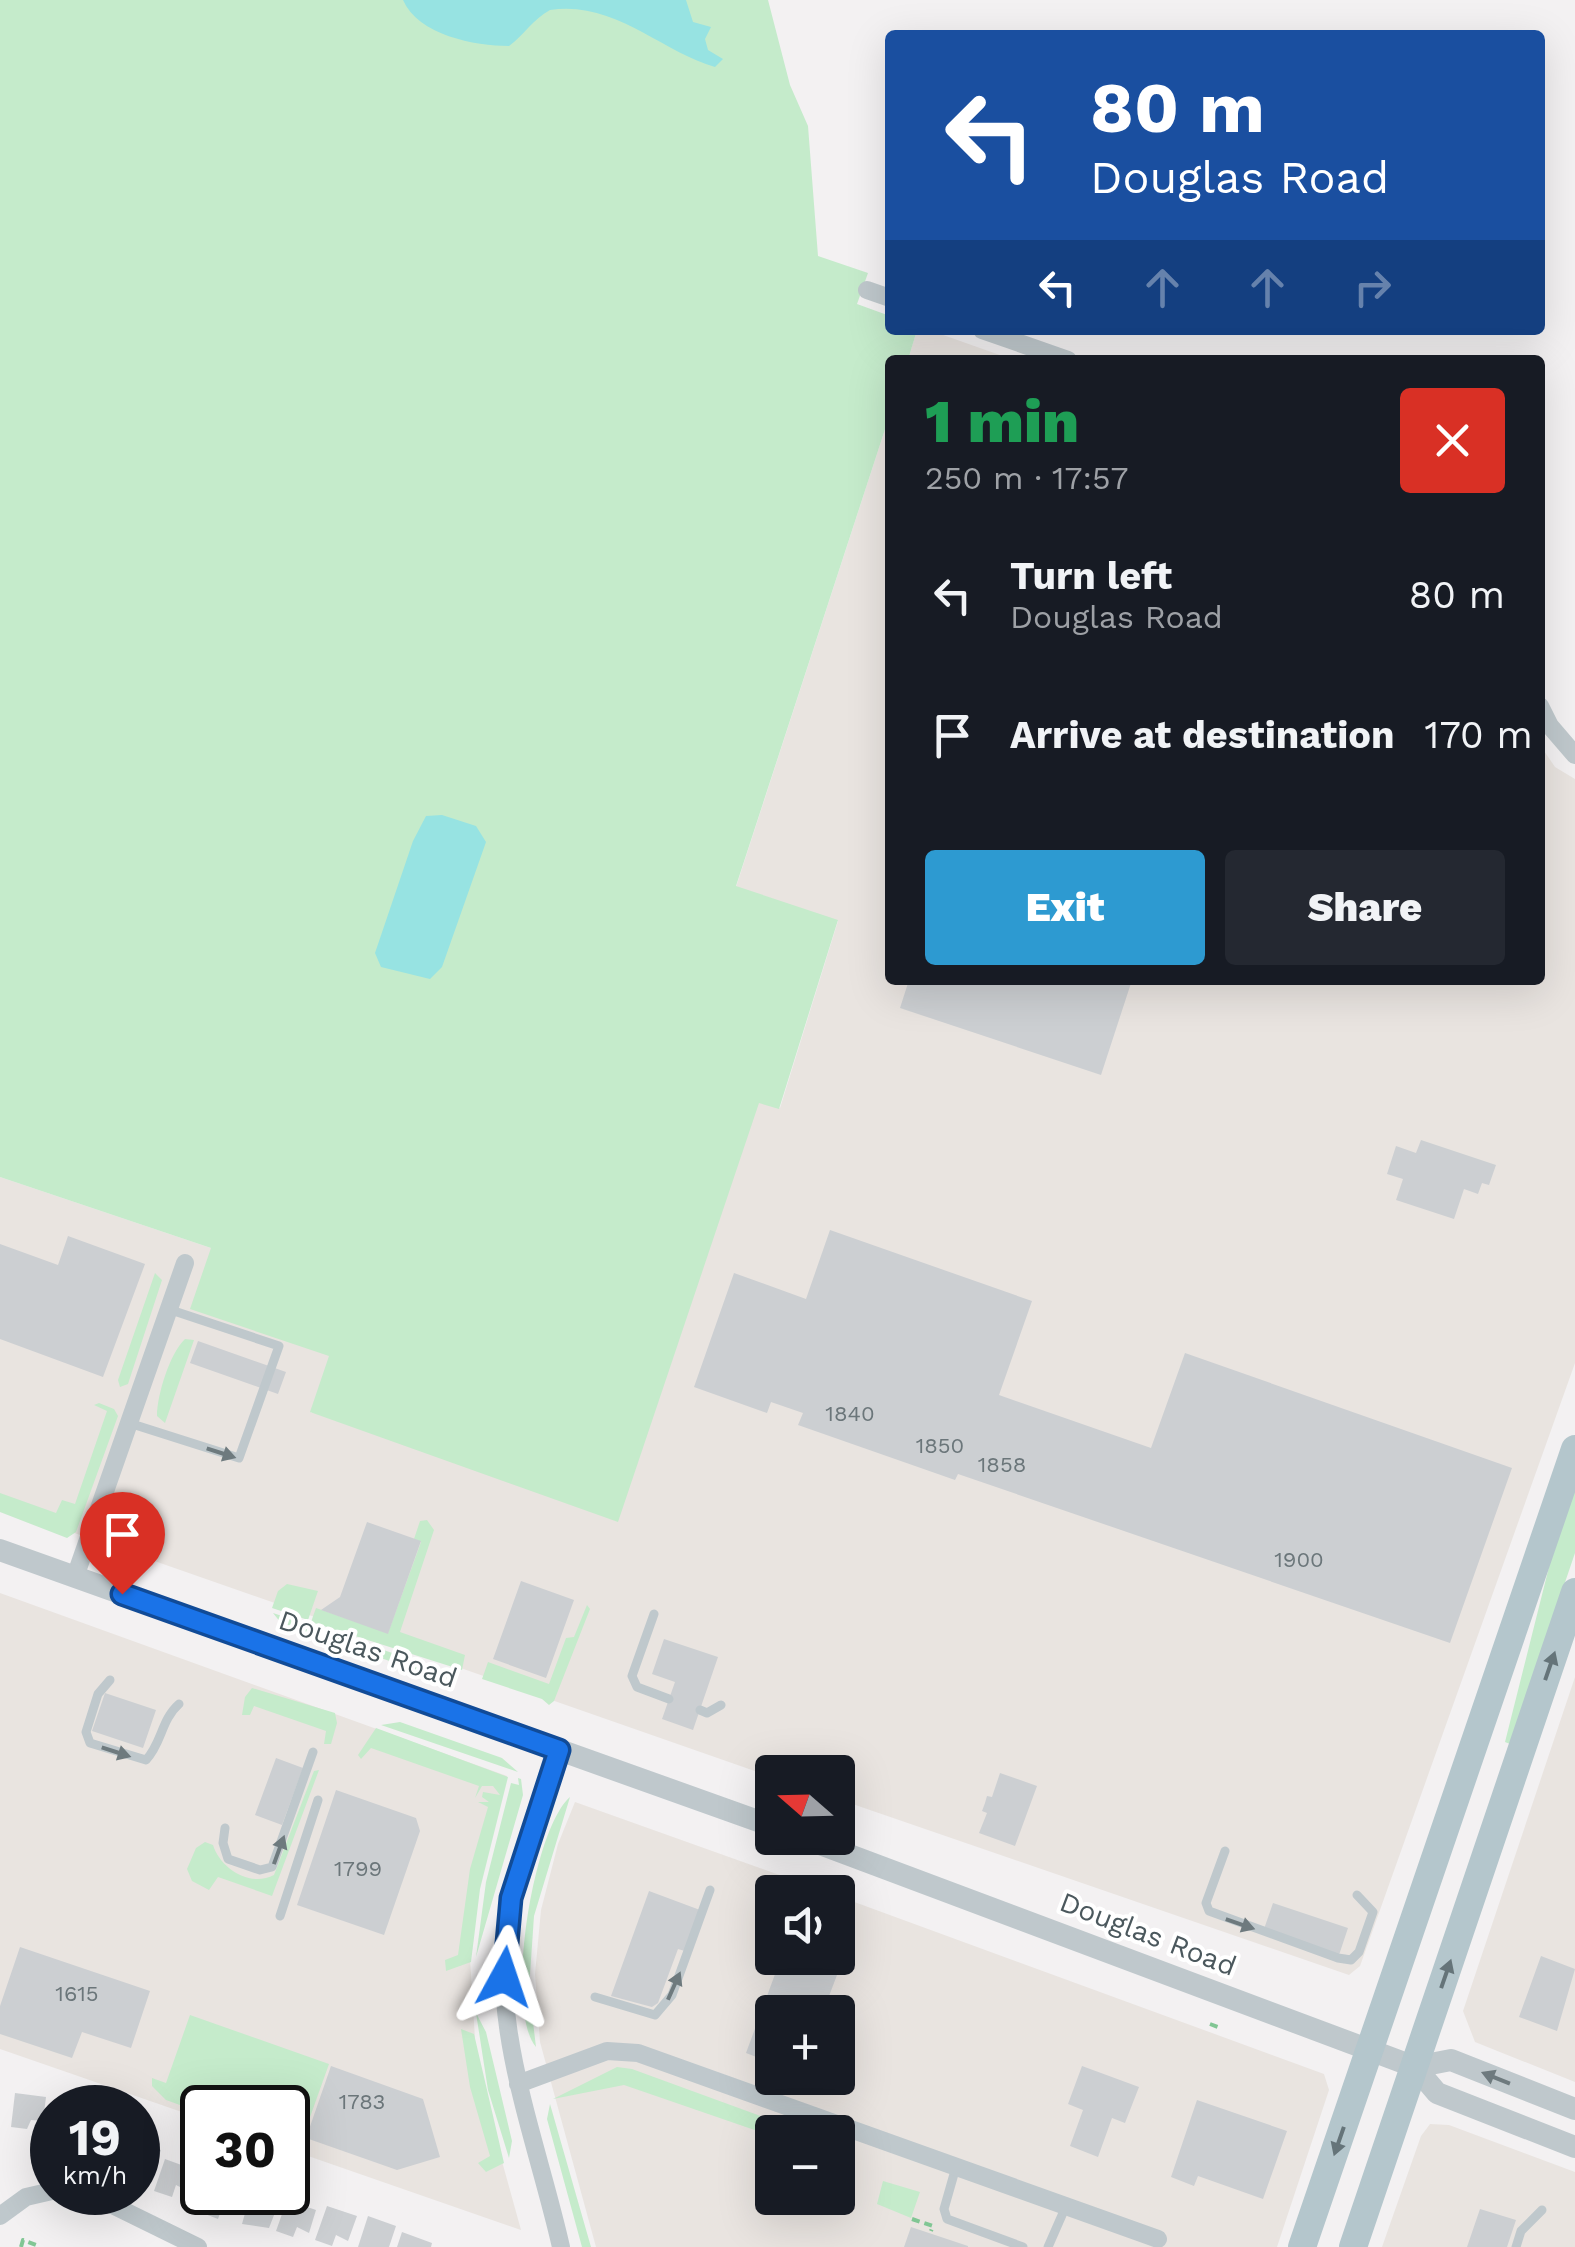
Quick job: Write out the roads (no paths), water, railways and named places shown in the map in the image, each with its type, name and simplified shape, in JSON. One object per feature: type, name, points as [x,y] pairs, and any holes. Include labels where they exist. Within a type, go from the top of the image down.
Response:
[{"type":"main road","points":[[1302,2247],[1575,1449]]},
{"type":"main road","points":[[1353,2247],[1575,1592]]},
{"type":"street","points":[[867,290],[885,296]]},
{"type":"street","points":[[996,335],[1054,355]]},
{"type":"street","points":[[1545,716],[1575,756]]},
{"type":"street","points":[[75,1577],[184,1263]]},
{"type":"street","name":"Douglas Road","points":[[0,1550],[755,1820]]},
{"type":"street","points":[[559,1750],[511,1898],[504,1977],[518,2084],[561,2247]]},
{"type":"street","name":"Douglas Road","points":[[850,1855],[1415,2067],[1437,2094],[1575,2147]]},
{"type":"street","points":[[518,2084],[606,2051],[638,2054],[1158,2239]]},
{"type":"street","name":"Douglas Road","points":[[1415,2067],[1451,2060],[1575,2109]]},
{"type":"street","points":[[0,2216],[30,2195]]},
{"type":"street","points":[[133,2215],[198,2247]]},
{"type":"lane","points":[[129,1422],[239,1458],[279,1346],[168,1310]]},
{"type":"lane","points":[[654,1614],[632,1676],[637,1687],[669,1699]]},
{"type":"lane","points":[[110,1680],[98,1694],[86,1732],[90,1742],[108,1750],[146,1760],[154,1752],[167,1714],[180,1704]]},
{"type":"lane","points":[[700,1710],[707,1713],[721,1705]]},
{"type":"lane","points":[[226,1828],[223,1843],[228,1859],[260,1870],[272,1867],[313,1752]]},
{"type":"lane","points":[[280,1916],[318,1800]]},
{"type":"lane","points":[[1225,1851],[1206,1903],[1208,1911],[1338,1958],[1351,1960],[1370,1927],[1373,1912],[1357,1895]]},
{"type":"lane","points":[[596,1997],[641,2014],[655,2014],[672,1996],[710,1890]]},
{"type":"lane","points":[[956,2167],[944,2209],[947,2219],[1023,2247]]},
{"type":"lane","points":[[1048,2247],[1066,2206]]},
{"type":"lane","points":[[1516,2247],[1522,2231],[1542,2210]]},
{"type":"water","points":[[403,0],[686,0],[693,22],[711,27],[705,39],[708,50],[723,59],[715,67],[616,20],[573,9],[550,10],[509,46],[480,44],[434,30],[410,12]]},
{"type":"water","points":[[442,815],[476,826],[486,842],[442,967],[430,979],[381,967],[375,953],[413,841],[426,816]]}]
